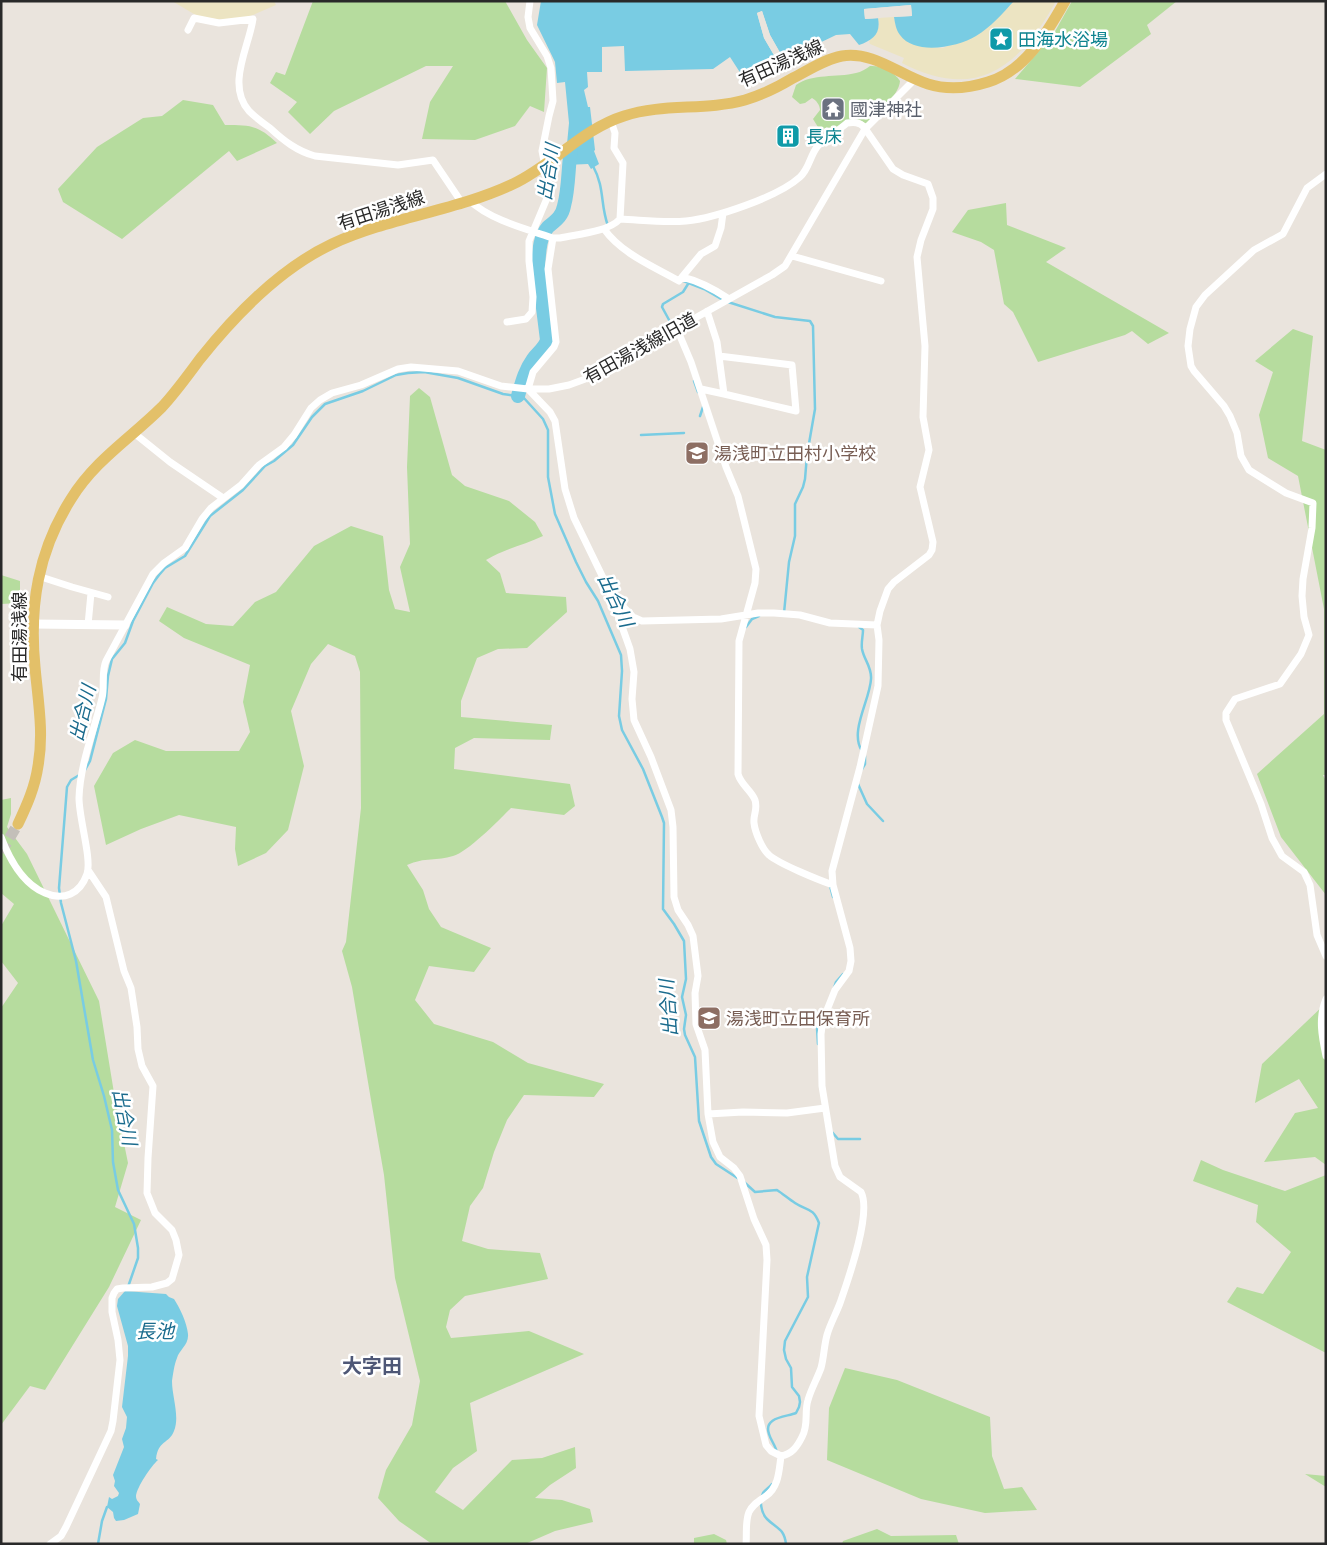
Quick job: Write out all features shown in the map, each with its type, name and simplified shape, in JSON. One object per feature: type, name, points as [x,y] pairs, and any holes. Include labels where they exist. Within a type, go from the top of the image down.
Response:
[{"type":"main road","name":"有田湯浅線","points":[[18,824],[36,779],[41,745],[34,662],[34,624],[38,576],[48,543],[70,500],[99,463],[134,433],[172,396],[202,356],[241,312],[269,287],[308,257],[342,240],[466,202],[515,183],[546,166],[597,128],[611,121],[644,111],[714,106],[737,102],[762,94],[824,62],[843,56],[859,56],[873,59],[915,79],[940,87],[982,84],[1007,74],[1019,64],[1036,45],[1065,1]]},
{"type":"street","points":[[507,322],[526,319],[532,312],[528,254],[529,241],[550,191],[542,152],[548,116],[553,101],[551,68],[547,56],[530,28],[528,17],[530,1]]},
{"type":"street","points":[[188,30],[194,18],[219,23],[253,19],[239,74],[241,94],[249,111],[291,146],[315,156],[393,165],[434,160],[466,202],[484,212],[553,238],[604,229],[616,224],[620,219],[623,162],[614,148],[615,133],[611,121]]},
{"type":"street","name":"有田湯浅線旧道","points":[[88,870],[88,858],[80,817],[80,783],[102,697],[104,666],[153,574],[164,563],[185,548],[206,513],[242,485],[259,465],[284,447],[294,436],[311,408],[320,400],[332,394],[398,370],[423,367],[466,373],[501,386],[528,389],[549,389],[580,382],[779,271],[792,256],[865,129],[915,79]]},
{"type":"street","points":[[553,238],[548,269],[556,342],[533,372],[528,389],[550,412],[555,421],[558,430],[561,470],[570,506],[609,590],[632,658],[634,679],[632,708],[634,720],[651,757],[671,810],[674,897],[678,910],[693,936],[698,976],[695,993],[696,1024],[705,1050],[708,1114],[713,1142],[720,1157],[734,1168],[740,1176],[754,1219],[766,1245],[767,1260],[759,1416],[766,1445],[771,1451],[781,1456],[792,1452],[803,1437],[807,1400],[821,1369],[828,1333],[840,1304],[853,1261],[861,1233],[864,1212],[863,1195],[861,1192],[848,1184],[837,1172],[825,1108],[821,1066],[822,1027],[835,990],[849,971],[852,962],[833,885],[832,871],[860,767],[878,686],[879,640],[877,625],[880,612],[891,586],[898,578],[929,555],[932,550],[933,542],[920,487],[930,450],[923,417],[925,346],[917,257],[934,205],[928,184],[902,175],[893,169],[865,129],[856,123],[847,124],[817,148],[804,172],[797,179],[770,196],[723,213],[686,221],[620,219]]},
{"type":"street","points":[[1326,174],[1307,188],[1283,234],[1254,250],[1205,295],[1196,307],[1188,346],[1191,366],[1194,371],[1224,406],[1230,416],[1237,433],[1241,456],[1249,470],[1286,493],[1313,503],[1312,528],[1302,596],[1308,635],[1301,654],[1280,684],[1235,699],[1226,713],[1226,720],[1261,804],[1272,838],[1282,856],[1304,872],[1310,885],[1317,935],[1326,956]]},
{"type":"street","points":[[604,229],[625,250],[679,281],[701,254],[715,246],[722,228],[723,213]]},
{"type":"street","points":[[792,256],[882,282]]},
{"type":"street","points":[[682,277],[703,284],[729,299]]},
{"type":"street","points":[[707,311],[714,331],[724,394]]},
{"type":"street","points":[[677,329],[701,389],[726,467],[738,496],[756,569],[755,583],[739,642],[738,774],[740,781],[751,793],[755,802],[757,810],[755,825],[767,853],[780,862],[833,885]]},
{"type":"street","points":[[701,389],[796,411],[792,365],[719,356]]},
{"type":"street","points":[[134,433],[170,462],[223,498]]},
{"type":"street","points":[[38,576],[108,597]]},
{"type":"street","points":[[609,590],[624,609],[633,617],[642,621],[701,620],[746,616],[758,613],[790,614],[830,623],[877,625]]},
{"type":"street","points":[[88,624],[90,593]]},
{"type":"street","points":[[34,624],[125,625]]},
{"type":"street","points":[[1,837],[10,856],[24,877],[48,895],[58,898],[70,894],[80,886],[88,870],[106,897],[124,971],[131,988],[137,1026],[138,1050],[142,1066],[153,1086],[147,1193],[155,1213],[172,1230],[179,1255],[172,1279],[168,1283],[117,1289],[114,1293],[112,1312],[120,1360],[111,1431],[66,1527],[61,1536],[50,1544]]},
{"type":"street","points":[[1326,999],[1321,1010],[1322,1035],[1326,1056]]},
{"type":"street","points":[[708,1114],[743,1112],[787,1113],[825,1108]]},
{"type":"street","points":[[746,1544],[746,1526],[749,1513],[754,1504],[767,1495],[774,1487],[779,1472],[781,1456]]},
{"type":"green space","points":[[313,1],[505,1],[527,40],[547,68],[544,112],[530,106],[515,126],[475,140],[422,139],[430,102],[453,66],[426,66],[334,111],[310,134],[288,112],[297,102],[270,83],[276,72],[285,75]]},
{"type":"green space","points":[[1072,1],[1177,1],[1147,25],[1151,34],[1080,87],[1015,79],[1053,35]]},
{"type":"green space","name":"國津神社","points":[[870,66],[887,70],[900,81],[899,87],[892,98],[866,124],[857,119],[852,119],[831,132],[827,127],[821,132],[813,119],[820,110],[816,101],[812,98],[800,104],[792,97],[796,85],[803,81],[817,77],[856,73]]},
{"type":"green space","points":[[183,100],[213,105],[225,125],[241,125],[259,129],[277,143],[237,161],[229,151],[122,239],[63,202],[58,189],[97,147],[143,118],[162,116]]},
{"type":"green space","points":[[1006,203],[1007,225],[1066,248],[1046,262],[1169,333],[1148,344],[1132,331],[1125,335],[1038,362],[1013,312],[1004,304],[994,250],[981,242],[952,232],[968,210]]},
{"type":"green space","points":[[1293,329],[1313,336],[1302,441],[1326,450],[1326,775],[1323,775],[1326,781],[1326,895],[1281,837],[1257,774],[1324,714],[1324,609],[1298,476],[1268,458],[1259,415],[1273,372],[1255,361]]},
{"type":"green space","points":[[419,388],[430,397],[452,475],[465,486],[509,501],[535,522],[543,536],[486,560],[500,573],[506,593],[566,597],[567,612],[527,648],[498,649],[477,658],[461,701],[461,717],[552,725],[550,740],[474,738],[455,748],[454,769],[570,784],[575,806],[564,815],[511,808],[483,835],[459,853],[453,856],[407,865],[423,890],[429,909],[441,927],[491,948],[474,972],[429,966],[415,1000],[434,1024],[493,1042],[528,1063],[604,1084],[594,1097],[524,1095],[507,1120],[494,1152],[483,1188],[470,1206],[462,1241],[488,1249],[540,1253],[548,1279],[465,1296],[450,1310],[446,1327],[451,1338],[529,1331],[584,1354],[470,1403],[477,1451],[453,1468],[435,1492],[463,1510],[512,1460],[542,1458],[575,1447],[576,1468],[550,1485],[535,1498],[562,1500],[590,1509],[593,1522],[555,1531],[525,1544],[432,1544],[399,1521],[378,1498],[386,1470],[412,1425],[420,1381],[395,1278],[384,1175],[352,987],[342,951],[346,942],[361,808],[360,672],[355,656],[328,644],[311,664],[291,711],[304,766],[288,830],[266,853],[238,866],[235,849],[236,827],[179,815],[106,845],[94,786],[113,753],[135,740],[166,751],[239,751],[250,732],[243,702],[250,665],[184,638],[159,621],[167,607],[206,624],[233,626],[255,602],[276,592],[314,546],[351,526],[383,536],[389,590],[395,609],[410,612],[400,567],[410,544],[407,467],[410,396]]},
{"type":"green space","points":[[1,575],[20,581],[20,603],[1,604]]},
{"type":"green space","points":[[11,798],[11,814],[7,827],[27,854],[99,1001],[115,1099],[128,1163],[115,1207],[141,1220],[109,1287],[45,1390],[30,1386],[1,1425],[1,1008],[18,983],[1,961],[1,926],[14,904],[1,893],[1,800]]},
{"type":"green space","points":[[1326,1003],[1326,1165],[1315,1157],[1264,1162],[1295,1113],[1318,1108],[1299,1079],[1255,1103],[1262,1064]]},
{"type":"green space","points":[[1201,1160],[1223,1170],[1285,1191],[1326,1175],[1326,1353],[1227,1302],[1237,1287],[1263,1294],[1291,1252],[1256,1222],[1258,1205],[1193,1181]]},
{"type":"green space","points":[[845,1368],[897,1380],[990,1417],[992,1456],[1004,1489],[1022,1487],[1037,1510],[985,1513],[921,1499],[827,1460],[829,1408]]},
{"type":"green space","points":[[1305,1474],[1326,1476],[1326,1487]]},
{"type":"green space","points":[[877,1529],[891,1536],[956,1535],[959,1544],[842,1544],[843,1541]]},
{"type":"green space","points":[[714,1534],[726,1540],[727,1544],[694,1544],[694,1538]]},
{"type":"sand","points":[[172,1],[274,1],[276,5],[246,18],[225,20],[199,17]]},
{"type":"sand","name":"田海水浴場","points":[[1014,1],[1056,1],[1027,44],[1011,60],[993,71],[974,78],[952,79],[928,74],[902,63],[904,58],[870,44],[869,41],[877,31],[879,25],[878,18],[894,17],[896,27],[909,43],[943,48],[985,29]]},
{"type":"water","points":[[541,1],[1014,1],[976,36],[959,43],[937,48],[916,46],[907,42],[900,35],[894,17],[912,16],[911,5],[864,9],[865,19],[878,18],[879,24],[875,36],[868,41],[859,45],[850,34],[836,35],[784,60],[770,35],[762,11],[757,13],[764,38],[774,55],[741,74],[730,57],[713,69],[625,71],[624,46],[602,47],[602,72],[587,72],[588,87],[584,90],[588,107],[590,107],[594,151],[599,164],[591,169],[588,164],[565,165],[569,123],[565,82],[557,83],[555,62],[537,25]]},
{"type":"water","name":"長池","points":[[125,1291],[166,1294],[174,1299],[185,1320],[188,1338],[178,1355],[172,1381],[176,1413],[174,1431],[159,1448],[156,1459],[158,1460],[139,1487],[136,1496],[140,1504],[138,1514],[116,1521],[113,1512],[107,1507],[109,1497],[112,1499],[118,1496],[119,1493],[114,1486],[113,1475],[124,1447],[122,1439],[127,1417],[122,1407],[128,1346],[117,1306],[118,1299]]},
{"type":"pier","points":[[911,5],[912,16],[891,17],[893,14],[909,13],[909,8],[867,11],[867,17],[879,16],[881,18],[865,19],[864,9]]},
{"type":"pier","points":[[762,11],[770,35],[786,63],[782,62],[768,36],[761,14],[767,37],[776,54],[775,57],[764,38],[757,13]]},
{"type":"waterway","name":"出合川","points":[[518,396],[528,367],[547,340],[538,268],[539,252],[545,231],[563,210],[567,192],[571,148]]},
{"type":"waterway","points":[[593,166],[601,189],[608,226]]},
{"type":"waterway","points":[[681,280],[704,289],[723,300]]},
{"type":"waterway","points":[[674,329],[662,307],[663,304],[683,292],[688,284]]},
{"type":"waterway","points":[[728,302],[775,317],[810,321],[813,326],[815,409],[805,479],[795,504],[795,536],[789,562],[784,613]]},
{"type":"waterway","name":"出合川","points":[[85,770],[90,761],[106,699],[112,659],[125,643],[133,621],[153,583],[165,568],[185,556],[210,516],[243,490],[265,466],[293,445],[312,417],[325,404],[363,391],[396,375],[424,372],[458,378],[503,394],[523,397],[543,419],[548,430],[548,477],[555,514],[576,562],[598,601],[621,655],[622,671],[619,716],[622,730],[643,769],[664,823],[663,909],[684,941],[686,979],[682,997],[686,1015],[684,1029],[695,1057],[699,1121],[711,1157],[716,1164],[739,1179]]},
{"type":"waterway","points":[[694,381],[698,392]]},
{"type":"waterway","points":[[700,416],[703,407]]},
{"type":"waterway","points":[[641,435],[684,433]]},
{"type":"waterway","points":[[746,627],[752,619],[759,616]]},
{"type":"waterway","points":[[859,627],[863,630],[862,649],[871,675],[870,687],[859,725],[858,735],[862,751]]},
{"type":"waterway","points":[[862,769],[865,764],[865,756]]},
{"type":"waterway","name":"出合川","points":[[81,774],[71,780],[67,787],[59,888],[76,961],[93,1060],[112,1130],[113,1162],[118,1190],[134,1224],[138,1258],[128,1287]]},
{"type":"waterway","points":[[858,784],[867,804],[883,821]]},
{"type":"waterway","points":[[830,886],[833,897]]},
{"type":"waterway","points":[[834,988],[836,982],[843,974]]},
{"type":"waterway","points":[[818,1044],[817,1028],[821,1016]]},
{"type":"waterway","points":[[832,1132],[838,1139],[860,1139]]},
{"type":"waterway","name":"出合川","points":[[744,1182],[755,1192],[777,1190],[812,1212],[819,1223],[807,1277],[808,1297],[785,1341],[784,1350],[791,1368],[792,1387],[799,1396],[800,1402],[796,1413],[776,1419],[769,1424],[769,1434],[777,1453]]},
{"type":"waterway","name":"出合川","points":[[772,1484],[762,1496],[762,1510],[767,1519],[780,1529],[786,1544]]},
{"type":"waterway","name":"出合川","points":[[98,1544],[102,1521],[107,1507]]},
{"type":"tunnel","points":[[1,852],[18,824]]},
{"type":"place","name":"田海水浴場","points":[[1001,39]]},
{"type":"place","name":"國津神社","points":[[833,109]]},
{"type":"place","name":"長床","points":[[788,136]]},
{"type":"place","name":"湯浅町立田村小学校","points":[[697,453]]},
{"type":"place","name":"湯浅町立田保育所","points":[[709,1018]]},
{"type":"district","name":"大字田","points":[[372,1365]]}]
